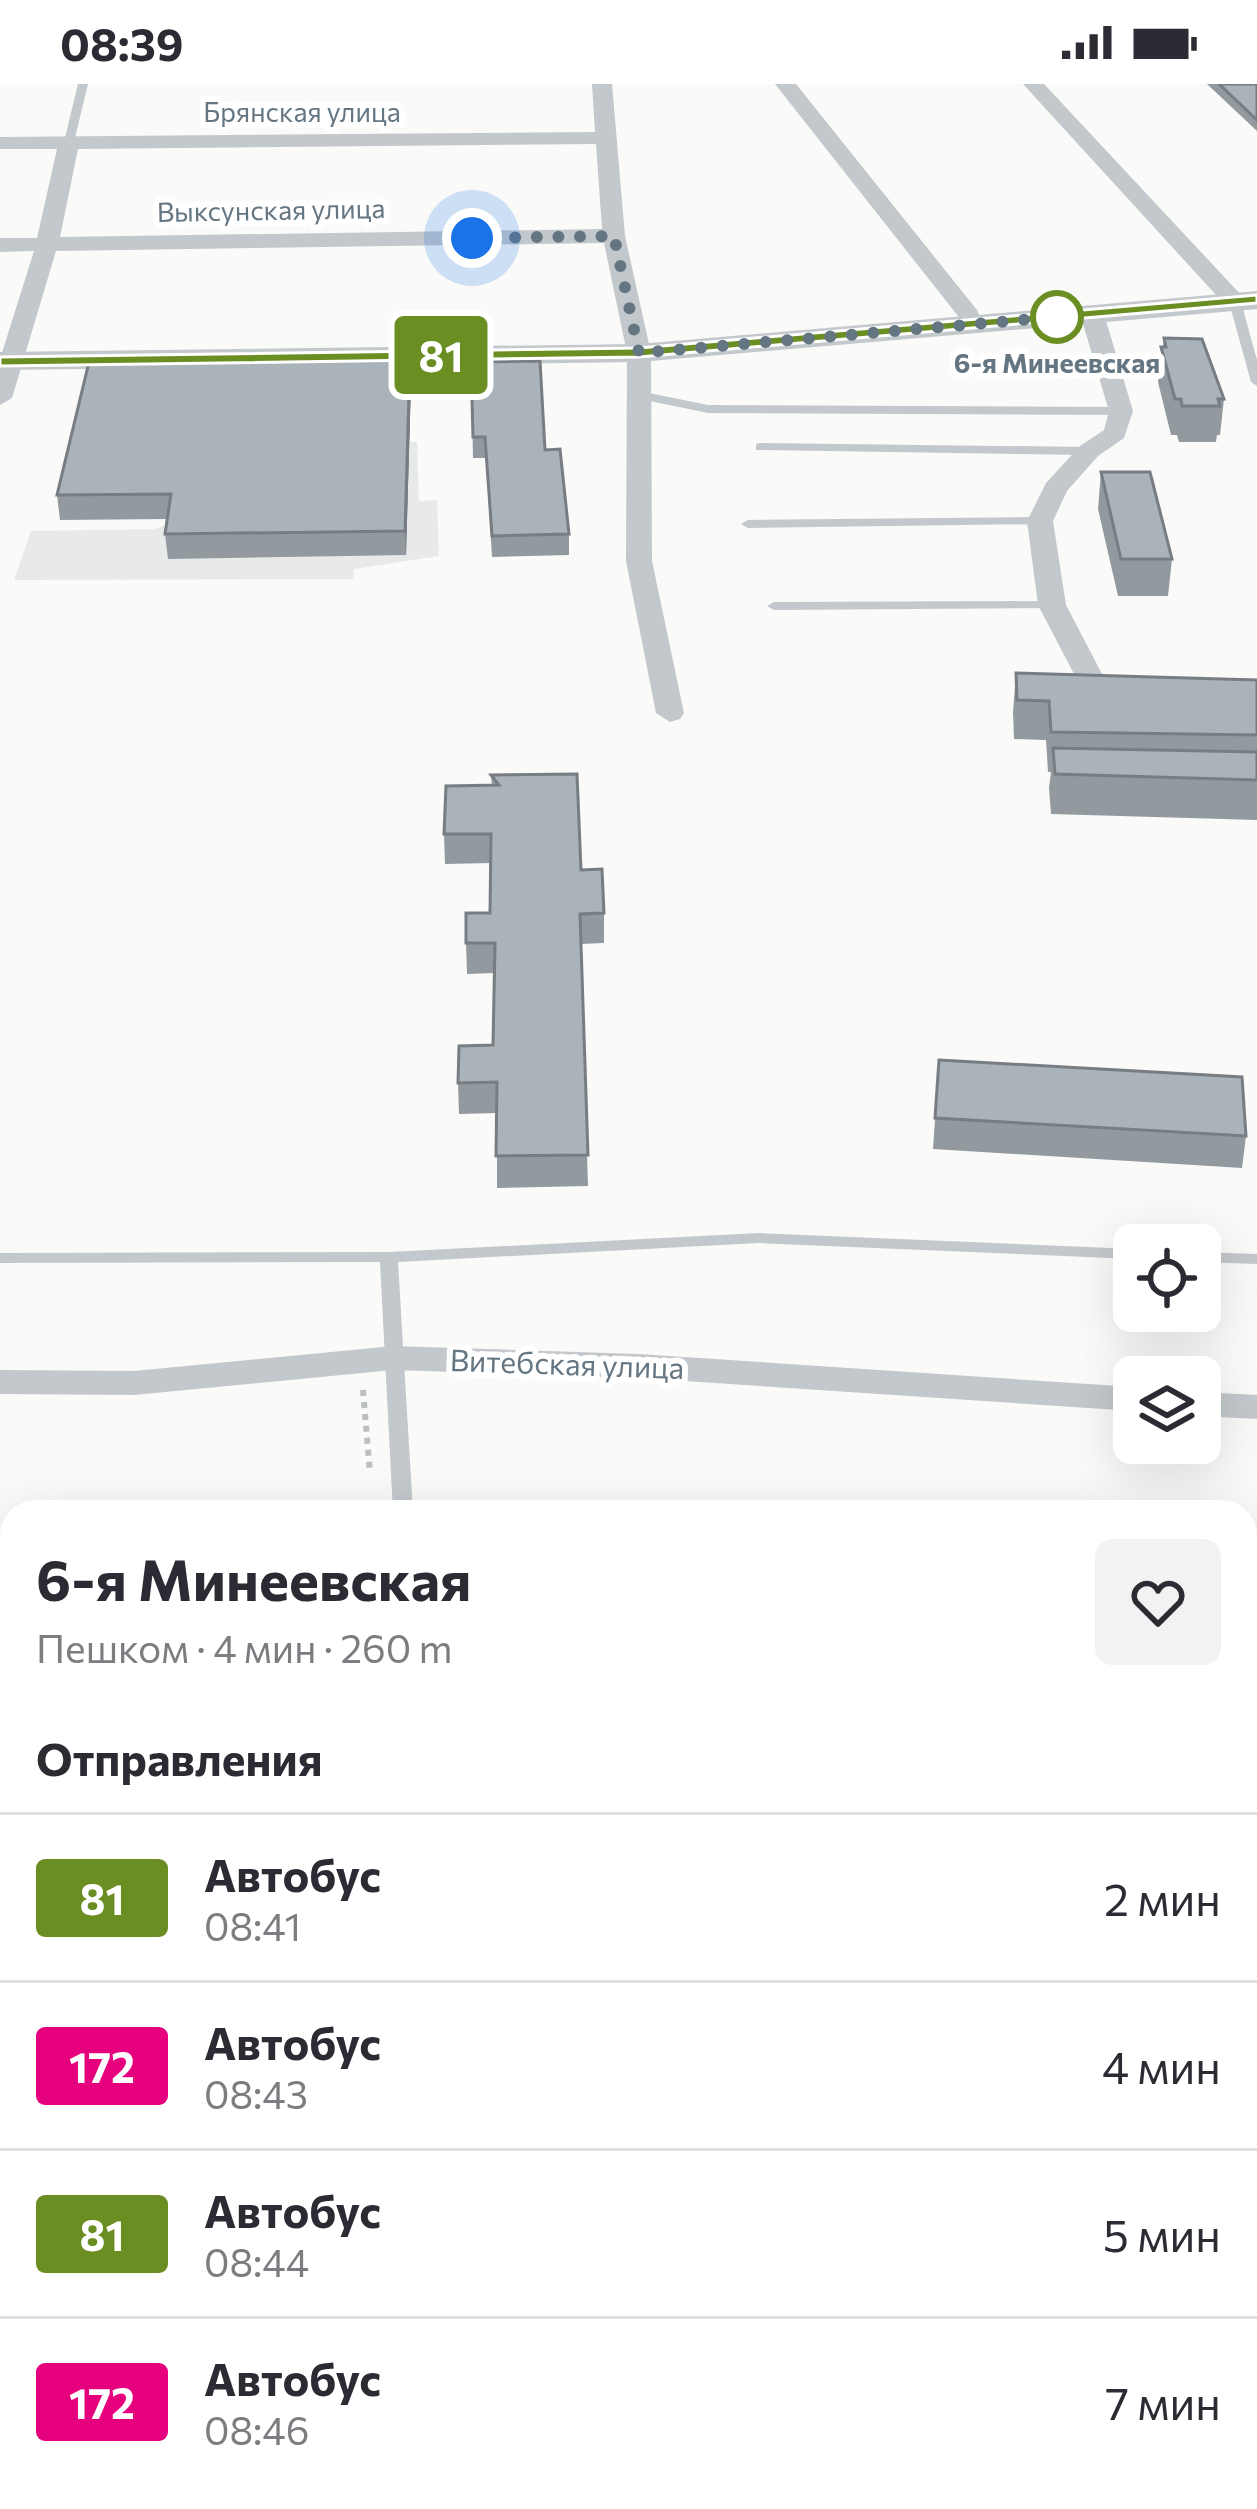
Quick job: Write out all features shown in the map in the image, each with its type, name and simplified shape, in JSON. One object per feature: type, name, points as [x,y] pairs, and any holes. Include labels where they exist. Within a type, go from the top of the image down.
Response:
[{"type":"street","points":[[602,84],[614,236],[639,353],[638,561],[670,713]]},
{"type":"street","points":[[785,84],[969,315],[971,324]]},
{"type":"street","points":[[1033,84],[1246,301]]},
{"type":"street","name":"Брянская улица","points":[[0,143],[604,138]]},
{"type":"street","points":[[0,398],[5,361],[47,245],[69,142]]},
{"type":"street","name":"Выксунская улица","points":[[0,245],[614,236]]},
{"type":"street","points":[[5,361],[639,353],[1246,301]]},
{"type":"street","points":[[1061,695],[1110,696],[1052,605],[1040,521],[1055,488],[1089,451],[1115,433],[1121,411],[1092,314]]},
{"type":"street","name":"Витебская улица","points":[[0,1382],[134,1383],[377,1360],[639,1366],[1113,1398]]},
{"type":"street","points":[[1221,1405],[1257,1407]]},
{"type":"lane","points":[[69,142],[83,84]]},
{"type":"lane","points":[[1246,301],[1257,382]]},
{"type":"lane","points":[[639,395],[708,410],[1121,411]]},
{"type":"lane","points":[[760,447],[1089,451]]},
{"type":"lane","points":[[748,524],[1040,521]]},
{"type":"lane","points":[[775,606],[1052,605]]},
{"type":"lane","points":[[0,1258],[389,1257],[759,1238],[1113,1253]]},
{"type":"lane","points":[[389,1257],[377,1360],[401,1500]]},
{"type":"lane","points":[[1221,1258],[1257,1259]]},
{"type":"path","points":[[372,1490],[377,1360]]},
{"type":"shaded area","points":[[417,442],[419,501],[437,500],[439,556],[354,569],[353,579],[14,580],[31,531],[155,529],[169,524],[181,447]]},
{"type":"building","points":[[1219,84],[1257,84],[1257,120]]},
{"type":"building","points":[[1164,338],[1202,339],[1224,399],[1218,399],[1220,406],[1182,406],[1181,399],[1175,399],[1161,347],[1166,347]]},
{"type":"building","points":[[410,359],[405,531],[165,534],[171,494],[57,495],[89,362]]},
{"type":"building","points":[[540,361],[545,450],[560,449],[569,534],[492,536],[485,437],[473,437],[471,362]]},
{"type":"building","points":[[1101,472],[1150,472],[1172,559],[1121,559]]},
{"type":"building","points":[[1016,673],[1257,680],[1257,735],[1051,732],[1049,701],[1017,700]]},
{"type":"building","points":[[1053,748],[1257,752],[1257,780],[1055,774]]},
{"type":"building","points":[[577,774],[581,870],[602,869],[604,913],[580,914],[588,1155],[496,1156],[497,1082],[458,1083],[459,1046],[493,1045],[495,943],[466,943],[466,913],[490,913],[491,834],[444,834],[446,786],[499,785],[491,775]]},
{"type":"building","points":[[939,1060],[1242,1077],[1246,1136],[935,1118]]},
{"type":"bus line","name":"81","points":[[0,362],[639,353],[1257,300]]},
{"type":"place","name":"6-я Минеевская","points":[[1057,317]]},
{"type":"route","points":[[472,238],[614,236],[639,353],[1057,317]]}]
